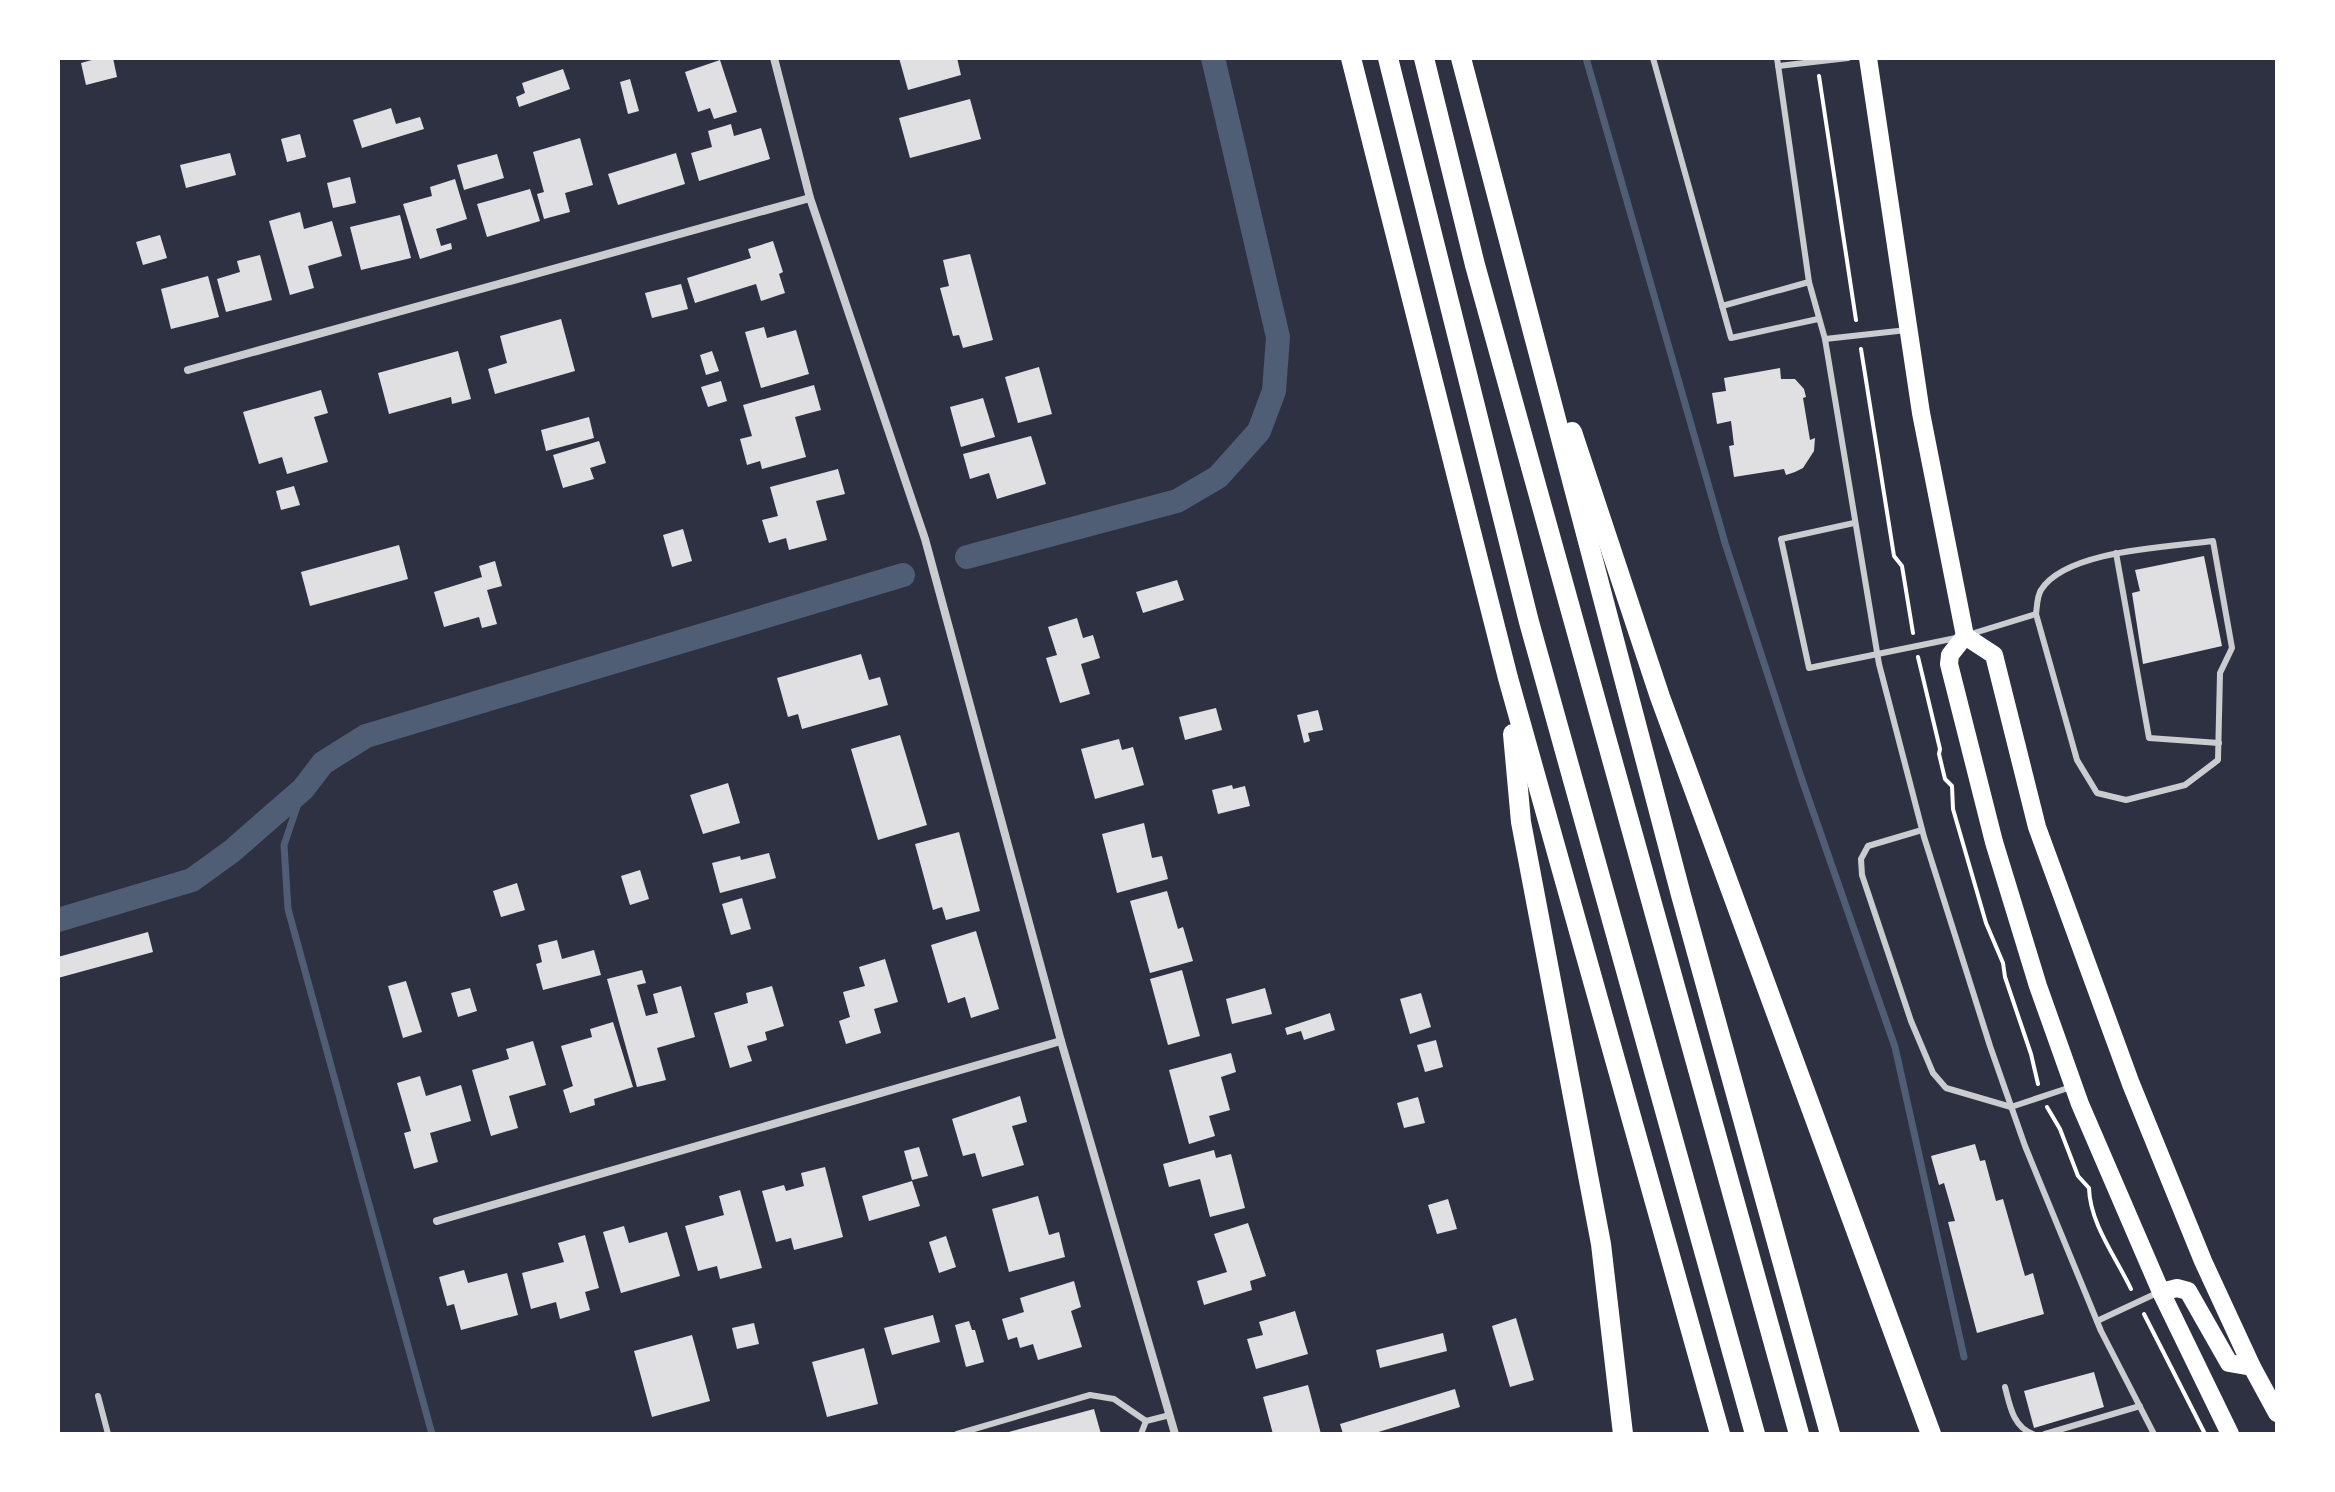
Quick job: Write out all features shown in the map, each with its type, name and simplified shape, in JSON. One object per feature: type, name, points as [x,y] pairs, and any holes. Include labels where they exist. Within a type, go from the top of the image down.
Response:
[{"type":"highway","points":[[1351,58],[1508,678],[1720,1434]]},
{"type":"highway","points":[[1388,58],[1529,622],[1755,1434]]},
{"type":"highway","points":[[1424,58],[1475,265],[1799,1434]]},
{"type":"highway","points":[[1461,58],[1681,895],[1830,1434]]},
{"type":"highway","points":[[1513,252],[1660,697],[1931,1434]]},
{"type":"highway","points":[[1508,678],[1521,822],[1601,1244],[1623,1434]]},
{"type":"main road","points":[[1868,58],[1921,413],[1965,636],[1994,655],[2037,827],[2131,1084],[2203,1261],[2277,1413]]},
{"type":"main road","points":[[1965,636],[1950,655],[1949,664],[1994,842],[2038,986],[2074,1086],[2161,1292],[2230,1434]]},
{"type":"main road","points":[[2161,1292],[2177,1288],[2188,1291],[2229,1363],[2252,1367]]},
{"type":"street","points":[[774,58],[810,198],[925,539],[1061,1041],[1175,1434]]},
{"type":"street","points":[[188,370],[810,198]]},
{"type":"street","points":[[437,1221],[1061,1041]]},
{"type":"lane","points":[[1653,58],[1731,338],[1818,319]]},
{"type":"lane","points":[[1777,58],[1809,282],[1825,339],[1877,655],[1922,830],[2011,1107],[2097,1321],[2154,1434]]},
{"type":"lane","points":[[1778,66],[1848,58]]},
{"type":"lane","points":[[1722,306],[1809,282]]},
{"type":"lane","points":[[1825,339],[1909,329]]},
{"type":"lane","points":[[1854,523],[1781,539],[1809,668],[1965,636],[2036,614]]},
{"type":"lane","points":[[2213,541],[2232,648],[2220,673],[2218,760],[2185,785],[2126,800],[2097,793],[2077,760],[2036,614],[2039,591],[2063,569],[2116,553],[2213,541]]},
{"type":"lane","points":[[2116,553],[2149,738],[2219,743]]},
{"type":"lane","points":[[1922,830],[1868,846],[1861,859],[1862,875],[1911,1021],[1933,1073],[1946,1088],[2011,1107],[2074,1086]]},
{"type":"lane","points":[[2097,1321],[2161,1292]]},
{"type":"lane","points":[[2005,1387],[2011,1412],[2020,1428],[2033,1434]]},
{"type":"lane","points":[[957,1434],[1090,1395],[1114,1399],[1146,1421],[1170,1415]]},
{"type":"lane","points":[[98,1396],[108,1434]]},
{"type":"lane","points":[[2045,1434],[2140,1406]]},
{"type":"lane","points":[[1141,1434],[1146,1421]]},
{"type":"building","points":[[113,58],[117,77],[86,85],[81,63]]},
{"type":"building","points":[[899,58],[957,58],[961,75],[908,90]]},
{"type":"building","points":[[720,60],[737,112],[714,119],[710,108],[698,112],[685,72]]},
{"type":"building","points":[[563,69],[570,89],[519,107],[516,97],[525,93],[522,83]]},
{"type":"building","points":[[630,79],[639,111],[628,114],[620,82]]},
{"type":"building","points":[[970,99],[981,139],[910,158],[899,118]]},
{"type":"building","points":[[391,108],[396,124],[420,117],[424,129],[362,148],[353,120]]},
{"type":"building","points":[[731,124],[734,136],[761,128],[770,159],[699,181],[691,153],[712,147],[708,131]]},
{"type":"building","points":[[300,134],[306,157],[287,162],[281,139]]},
{"type":"building","points":[[580,138],[593,185],[565,193],[570,212],[544,219],[537,194],[544,192],[533,152]]},
{"type":"building","points":[[230,153],[236,175],[186,188],[180,165]]},
{"type":"building","points":[[676,153],[685,184],[618,205],[608,174]]},
{"type":"building","points":[[497,154],[504,178],[464,190],[457,165]]},
{"type":"building","points":[[350,177],[356,203],[333,208],[327,183]]},
{"type":"building","points":[[455,179],[467,219],[436,229],[441,246],[451,243],[452,249],[420,259],[403,204],[432,196],[430,187]]},
{"type":"building","points":[[530,189],[540,221],[487,237],[477,204]]},
{"type":"building","points":[[300,212],[304,229],[332,221],[342,256],[308,266],[314,288],[290,295],[269,221]]},
{"type":"building","points":[[400,215],[411,258],[361,270],[350,227]]},
{"type":"building","points":[[160,235],[167,258],[143,265],[136,242]]},
{"type":"building","points":[[773,241],[783,272],[779,274],[785,293],[761,301],[756,284],[695,303],[687,278],[751,258],[748,249]]},
{"type":"building","points":[[970,254],[993,340],[963,348],[959,335],[953,336],[940,288],[949,286],[943,260]]},
{"type":"building","points":[[260,255],[272,300],[226,312],[217,279],[240,272],[237,261]]},
{"type":"building","points":[[208,276],[219,317],[171,329],[161,289]]},
{"type":"building","points":[[681,284],[688,309],[652,318],[645,293]]},
{"type":"building","points":[[561,319],[575,371],[495,394],[488,369],[507,363],[500,336]]},
{"type":"building","points":[[764,327],[767,338],[796,330],[809,374],[761,388],[745,332]]},
{"type":"building","points":[[458,351],[471,399],[452,404],[451,397],[389,414],[378,373]]},
{"type":"building","points":[[712,351],[719,371],[706,375],[700,355]]},
{"type":"building","points":[[1039,367],[1052,414],[1018,423],[1005,377]]},
{"type":"building","points":[[1780,368],[1781,379],[1795,379],[1804,389],[1810,440],[1815,438],[1814,451],[1803,468],[1786,475],[1784,469],[1734,477],[1729,446],[1734,445],[1731,421],[1717,424],[1712,393],[1726,391],[1724,378]]},
{"type":"building","points":[[721,381],[727,401],[708,407],[701,387]]},
{"type":"building","points":[[814,385],[821,410],[795,417],[806,457],[762,469],[760,461],[747,465],[740,439],[752,436],[743,405]]},
{"type":"building","points":[[321,390],[328,413],[314,417],[328,462],[287,474],[282,457],[259,464],[243,412]]},
{"type":"building","points":[[983,398],[995,437],[961,447],[950,407]]},
{"type":"building","points":[[589,417],[594,438],[546,451],[541,430]]},
{"type":"building","points":[[1031,436],[1046,484],[997,499],[989,473],[970,479],[963,454]]},
{"type":"building","points":[[599,441],[606,463],[590,468],[594,479],[563,488],[553,455]]},
{"type":"building","points":[[838,469],[845,494],[816,501],[827,540],[789,550],[786,538],[769,543],[762,520],[778,516],[770,487]]},
{"type":"building","points":[[294,486],[300,505],[281,510],[276,491]]},
{"type":"building","points":[[683,529],[692,561],[672,567],[663,535]]},
{"type":"building","points":[[399,545],[408,579],[310,606],[301,572]]},
{"type":"building","points":[[2204,556],[2222,646],[2143,664],[2132,593],[2140,591],[2135,570]]},
{"type":"building","points":[[495,561],[502,586],[487,590],[497,624],[482,628],[479,617],[444,627],[434,592],[482,577],[479,566]]},
{"type":"building","points":[[1177,580],[1184,600],[1143,613],[1136,592]]},
{"type":"building","points":[[1077,618],[1083,638],[1093,635],[1100,658],[1081,664],[1090,694],[1060,703],[1046,658],[1057,655],[1048,627]]},
{"type":"building","points":[[861,654],[869,680],[880,677],[888,705],[802,729],[798,714],[788,717],[777,678]]},
{"type":"building","points":[[1216,708],[1222,730],[1185,740],[1179,717]]},
{"type":"building","points":[[1318,710],[1323,730],[1308,733],[1310,741],[1304,743],[1297,715]]},
{"type":"building","points":[[900,735],[927,825],[878,840],[851,749]]},
{"type":"building","points":[[1119,739],[1122,750],[1133,747],[1144,785],[1095,799],[1081,749]]},
{"type":"building","points":[[728,783],[740,823],[703,834],[690,795]]},
{"type":"building","points":[[1232,785],[1233,789],[1245,786],[1250,806],[1218,814],[1212,790]]},
{"type":"building","points":[[1144,823],[1152,858],[1162,856],[1168,879],[1117,893],[1102,834]]},
{"type":"building","points":[[959,832],[980,911],[946,920],[942,907],[933,910],[915,844]]},
{"type":"building","points":[[769,853],[776,878],[720,893],[712,863]]},
{"type":"building","points":[[640,870],[649,899],[630,905],[621,876]]},
{"type":"building","points":[[517,883],[525,910],[501,917],[493,891]]},
{"type":"building","points":[[1167,891],[1178,929],[1183,927],[1193,961],[1150,973],[1130,901]]},
{"type":"building","points":[[742,898],[751,929],[731,935],[722,904]]},
{"type":"building","points":[[976,931],[999,1009],[971,1018],[965,997],[948,1003],[931,945]]},
{"type":"building","points":[[148,932],[153,952],[58,978],[58,957]]},
{"type":"building","points":[[557,940],[562,959],[594,950],[601,975],[543,990],[536,964],[542,962],[538,945]]},
{"type":"building","points":[[885,959],[898,1002],[874,1009],[881,1033],[846,1044],[839,1021],[850,1017],[843,992],[865,986],[859,967]]},
{"type":"building","points":[[642,970],[646,983],[637,985],[646,1016],[658,1013],[653,994],[681,986],[695,1037],[657,1048],[666,1080],[637,1087],[607,979]]},
{"type":"building","points":[[1182,970],[1200,1036],[1168,1045],[1150,979]]},
{"type":"building","points":[[406,981],[422,1032],[403,1038],[388,986]]},
{"type":"building","points":[[772,986],[784,1026],[765,1032],[767,1040],[747,1046],[752,1061],[730,1068],[714,1013],[748,1003],[746,993]]},
{"type":"building","points":[[470,988],[477,1011],[458,1017],[451,993]]},
{"type":"building","points":[[1265,988],[1272,1014],[1232,1024],[1226,999]]},
{"type":"building","points":[[1421,993],[1431,1027],[1410,1034],[1400,999]]},
{"type":"building","points":[[1330,1013],[1335,1030],[1304,1040],[1301,1031],[1287,1035],[1285,1028]]},
{"type":"building","points":[[613,1022],[633,1087],[594,1099],[595,1105],[570,1113],[563,1090],[573,1086],[561,1046],[592,1037],[590,1029]]},
{"type":"building","points":[[1436,1040],[1443,1067],[1425,1072],[1417,1045]]},
{"type":"building","points":[[533,1041],[546,1085],[509,1096],[518,1128],[491,1136],[472,1070],[509,1059],[506,1049]]},
{"type":"building","points":[[1231,1053],[1236,1072],[1221,1077],[1230,1110],[1209,1116],[1215,1136],[1189,1144],[1169,1070]]},
{"type":"building","points":[[420,1076],[426,1096],[461,1085],[471,1121],[430,1133],[438,1162],[414,1169],[404,1133],[411,1131],[397,1083]]},
{"type":"building","points":[[1020,1096],[1027,1122],[1012,1126],[1024,1165],[982,1177],[975,1153],[963,1156],[952,1119]]},
{"type":"building","points":[[1418,1097],[1425,1123],[1404,1128],[1397,1103]]},
{"type":"building","points":[[1975,1144],[1980,1161],[1985,1160],[1996,1201],[2003,1199],[2025,1276],[2033,1273],[2044,1314],[1977,1333],[1948,1222],[1955,1221],[1944,1183],[1939,1185],[1931,1156]]},
{"type":"building","points":[[919,1147],[928,1176],[912,1180],[904,1151]]},
{"type":"building","points":[[1214,1150],[1216,1158],[1231,1154],[1245,1208],[1210,1217],[1200,1179],[1169,1187],[1163,1164]]},
{"type":"building","points":[[825,1167],[843,1237],[794,1250],[791,1238],[776,1242],[762,1191],[784,1185],[786,1191],[804,1186],[801,1173]]},
{"type":"building","points":[[912,1181],[920,1206],[869,1221],[862,1196]]},
{"type":"building","points":[[740,1190],[762,1268],[720,1279],[717,1266],[698,1271],[685,1226],[724,1215],[719,1196]]},
{"type":"building","points":[[1038,1196],[1049,1235],[1059,1232],[1065,1257],[1009,1272],[992,1209]]},
{"type":"building","points":[[1448,1199],[1457,1229],[1437,1234],[1428,1205]]},
{"type":"building","points":[[1248,1223],[1266,1276],[1250,1281],[1252,1290],[1204,1305],[1197,1281],[1227,1272],[1214,1234]]},
{"type":"building","points":[[624,1226],[629,1243],[667,1232],[680,1276],[621,1293],[603,1232]]},
{"type":"building","points":[[585,1235],[599,1288],[585,1292],[590,1310],[560,1319],[556,1302],[531,1309],[522,1273],[564,1262],[558,1243]]},
{"type":"building","points":[[946,1236],[956,1267],[939,1273],[929,1242]]},
{"type":"building","points":[[464,1270],[468,1283],[507,1273],[518,1315],[461,1330],[454,1304],[447,1306],[439,1277]]},
{"type":"building","points":[[1074,1281],[1081,1307],[1071,1311],[1082,1347],[1038,1360],[1033,1344],[1020,1348],[1017,1337],[1008,1340],[1002,1319],[1024,1312],[1020,1298]]},
{"type":"building","points":[[1295,1311],[1308,1354],[1256,1369],[1247,1339],[1263,1335],[1259,1322]]},
{"type":"building","points":[[933,1315],[940,1342],[892,1355],[884,1328]]},
{"type":"building","points":[[1516,1318],[1534,1380],[1510,1387],[1492,1326]]},
{"type":"building","points":[[969,1321],[972,1330],[975,1330],[984,1362],[966,1367],[955,1325]]},
{"type":"building","points":[[754,1323],[759,1344],[737,1349],[732,1328]]},
{"type":"building","points":[[1443,1333],[1447,1351],[1380,1368],[1376,1350]]},
{"type":"building","points":[[692,1335],[710,1401],[652,1417],[634,1351]]},
{"type":"building","points":[[864,1348],[878,1404],[827,1417],[812,1362]]},
{"type":"building","points":[[2094,1372],[2104,1407],[2034,1428],[2024,1391]]},
{"type":"building","points":[[1308,1385],[1321,1434],[1273,1434],[1263,1397]]},
{"type":"building","points":[[1455,1389],[1460,1407],[1372,1434],[1343,1434],[1340,1424]]},
{"type":"building","points":[[1094,1409],[1101,1434],[1005,1434],[1005,1433]]},
{"type":"waterway","points":[[967,557],[1177,501],[1218,477],[1259,431],[1274,391],[1278,337],[1213,58]]},
{"type":"waterway","points":[[1586,58],[1725,543],[1801,777],[1895,1047],[1964,1357]]},
{"type":"waterway","points":[[58,920],[192,880],[232,851],[303,789],[323,763],[366,736],[903,575]]},
{"type":"waterway","points":[[303,789],[284,845],[288,909],[432,1434]]}]
